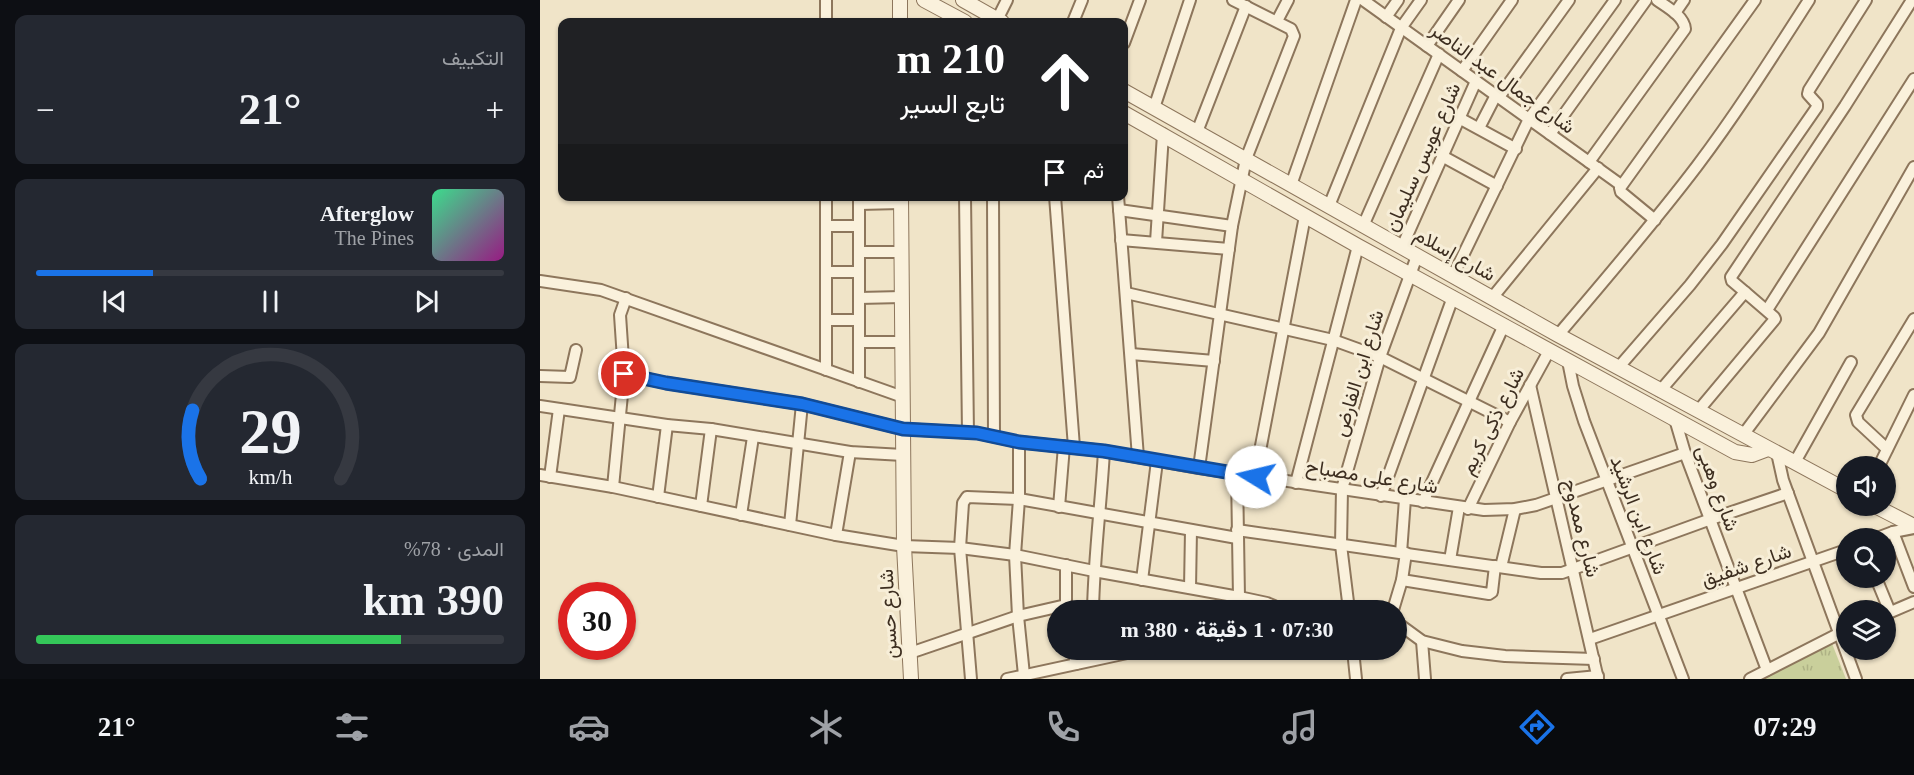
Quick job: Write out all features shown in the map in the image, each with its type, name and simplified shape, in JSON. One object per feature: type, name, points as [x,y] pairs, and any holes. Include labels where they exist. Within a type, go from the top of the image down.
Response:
[{"type":"street","points":[[826,0],[826,18]]},
{"type":"street","points":[[900,0],[900,18]]},
{"type":"street","points":[[924,0],[958,18]]},
{"type":"street","points":[[1001,18],[1007,0]]},
{"type":"street","points":[[1074,18],[1082,0]]},
{"type":"street","points":[[1128,32],[1140,0]]},
{"type":"street","points":[[1154,108],[1190,0]]},
{"type":"street","points":[[1199,468],[1240,178],[1294,36],[1292,29],[1233,0]]},
{"type":"street","points":[[1277,21],[1288,0]]},
{"type":"street","points":[[1292,185],[1356,0]]},
{"type":"street","name":"شارع جمال عبد الناصر","points":[[1363,0],[1622,185],[1621,192],[1655,220]]},
{"type":"street","points":[[1386,17],[1398,0]]},
{"type":"street","points":[[1329,206],[1401,28],[1421,0]]},
{"type":"street","points":[[1427,46],[1459,0]]},
{"type":"street","points":[[1462,71],[1512,0]]},
{"type":"street","points":[[1479,128],[1497,96],[1569,0]]},
{"type":"street","points":[[1453,276],[1529,119],[1615,0]]},
{"type":"street","points":[[1550,134],[1646,0]]},
{"type":"street","points":[[1492,298],[1594,165],[1685,29],[1685,24],[1676,13],[1658,0]]},
{"type":"street","points":[[1676,13],[1684,0]]},
{"type":"street","points":[[1622,185],[1755,0]]},
{"type":"street","points":[[1558,335],[1655,220],[1697,165],[1738,109],[1809,0]]},
{"type":"street","points":[[1618,368],[1690,285],[1722,244],[1817,107],[1808,94],[1809,90],[1866,0]]},
{"type":"street","points":[[1698,411],[1773,322],[1774,316],[1732,281],[1731,277],[1839,116],[1912,0]]},
{"type":"street","points":[[968,1],[995,18]]},
{"type":"street","points":[[1197,132],[1246,6]]},
{"type":"street","points":[[1363,226],[1438,54]]},
{"type":"street","points":[[1767,310],[1914,79]]},
{"type":"street","name":"شارع عويس سليمان","points":[[1402,247],[1476,81]]},
{"type":"street","name":"شارع إسلام","points":[[1128,93],[1558,335],[1836,485]]},
{"type":"street","name":"شارع إسلام","points":[[1128,115],[1358,246],[1744,455],[1773,451]]},
{"type":"street","points":[[1459,118],[1516,148]]},
{"type":"street","points":[[1156,242],[1163,134]]},
{"type":"street","points":[[1442,156],[1497,186]]},
{"type":"street","points":[[1743,435],[1819,333],[1914,168]]},
{"type":"street","points":[[826,201],[826,370]]},
{"type":"street","points":[[859,201],[859,382]]},
{"type":"street","name":"شارع حسن","points":[[901,201],[904,546],[911,679]]},
{"type":"street","points":[[965,201],[968,433]]},
{"type":"street","points":[[993,201],[994,436]]},
{"type":"street","points":[[1055,201],[1069,446],[1059,507]]},
{"type":"street","points":[[1118,201],[1137,457]]},
{"type":"street","points":[[1119,210],[1232,226]]},
{"type":"street","points":[[1256,477],[1305,216]]},
{"type":"street","points":[[826,226],[859,226]]},
{"type":"street","points":[[1121,240],[1229,249]]},
{"type":"street","points":[[1296,483],[1358,246]]},
{"type":"street","points":[[859,252],[901,252]]},
{"type":"street","name":"شارع ابن الفارض","points":[[1348,600],[1341,544],[1342,489],[1380,357],[1409,274],[1418,256]]},
{"type":"street","points":[[826,272],[859,272]]},
{"type":"street","points":[[540,280],[581,285],[626,298],[903,397]]},
{"type":"street","points":[[1660,391],[1745,292]]},
{"type":"street","points":[[1126,293],[1333,340],[1380,357],[1510,422]]},
{"type":"street","points":[[859,298],[902,297]]},
{"type":"street","points":[[1381,496],[1453,297]]},
{"type":"street","points":[[613,487],[624,374],[620,315],[626,298]]},
{"type":"street","points":[[1887,449],[1858,422],[1856,415],[1914,319]]},
{"type":"street","points":[[826,320],[859,320]]},
{"type":"street","points":[[1423,502],[1504,325]]},
{"type":"street","points":[[860,342],[903,342]]},
{"type":"street","points":[[540,376],[570,377],[576,350]]},
{"type":"street","name":"شارع ذكى كريم","points":[[1450,560],[1463,508],[1549,351]]},
{"type":"street","points":[[1131,354],[1214,361]]},
{"type":"street","name":"شارع ابن الرشيد","points":[[1568,361],[1580,409],[1606,481],[1683,679]]},
{"type":"street","points":[[1795,462],[1851,362]]},
{"type":"street","name":"شارع على مصباح","points":[[624,374],[666,383],[802,404],[903,429],[968,433],[1019,442],[1069,446],[1463,508],[1515,509],[1556,498],[1685,453]]},
{"type":"street","name":"شارع ممدوح","points":[[1530,385],[1598,678]]},
{"type":"street","points":[[1884,456],[1914,394]]},
{"type":"street","points":[[790,525],[802,404]]},
{"type":"street","points":[[540,406],[667,425],[711,429],[850,452],[903,455]]},
{"type":"street","points":[[559,409],[545,476],[613,487],[836,535],[904,546],[960,548],[1015,555],[1253,600]]},
{"type":"street","points":[[1903,415],[1914,422]]},
{"type":"street","name":"شارع وهبى","points":[[1675,419],[1685,453],[1767,670]]},
{"type":"street","points":[[658,497],[667,425]]},
{"type":"street","points":[[701,506],[711,429]]},
{"type":"street","points":[[741,515],[753,437]]},
{"type":"street","points":[[1019,442],[1019,499],[1015,555],[1024,675]]},
{"type":"street","points":[[1093,600],[1104,451]]},
{"type":"street","points":[[1773,451],[1813,561],[1836,615]]},
{"type":"street","points":[[836,535],[850,452]]},
{"type":"street","points":[[1142,580],[1157,461]]},
{"type":"street","points":[[1237,474],[1239,597]]},
{"type":"street","points":[[971,679],[960,548],[964,499],[970,496],[1019,499],[1191,530],[1341,544],[1540,573],[1562,573],[1788,493]]},
{"type":"street","points":[[1396,600],[1402,580],[1405,499]]},
{"type":"street","points":[[1402,580],[1489,594],[1492,592],[1515,509]]},
{"type":"street","points":[[1896,515],[1913,523]]},
{"type":"street","points":[[1896,531],[1913,523]]},
{"type":"street","points":[[1190,588],[1191,530]]},
{"type":"street","points":[[1896,540],[1914,587]]},
{"type":"street","name":"شارع شفيق","points":[[1590,639],[1836,553]]},
{"type":"street","points":[[1066,565],[1066,600]]},
{"type":"street","points":[[1896,610],[1914,602]]},
{"type":"street","points":[[910,653],[1018,616],[1047,611]]},
{"type":"street","points":[[1407,630],[1422,641],[1462,651],[1505,656],[1594,660]]},
{"type":"street","points":[[1750,679],[1836,635]]},
{"type":"street","points":[[1422,641],[1425,679]]},
{"type":"street","points":[[1076,660],[1077,664]]},
{"type":"street","points":[[1007,679],[1077,664],[1085,660]]},
{"type":"street","points":[[1354,660],[1356,679]]},
{"type":"street","points":[[1851,660],[1856,679]]},
{"type":"street","points":[[1567,679],[1598,678]]},
{"type":"green space","points":[[1831,641],[1836,660],[1838,660],[1846,679],[1757,679]]},
{"type":"route","points":[[624,374],[666,383],[802,404],[903,429],[977,433],[1010,441],[1104,451],[1256,477]]}]
